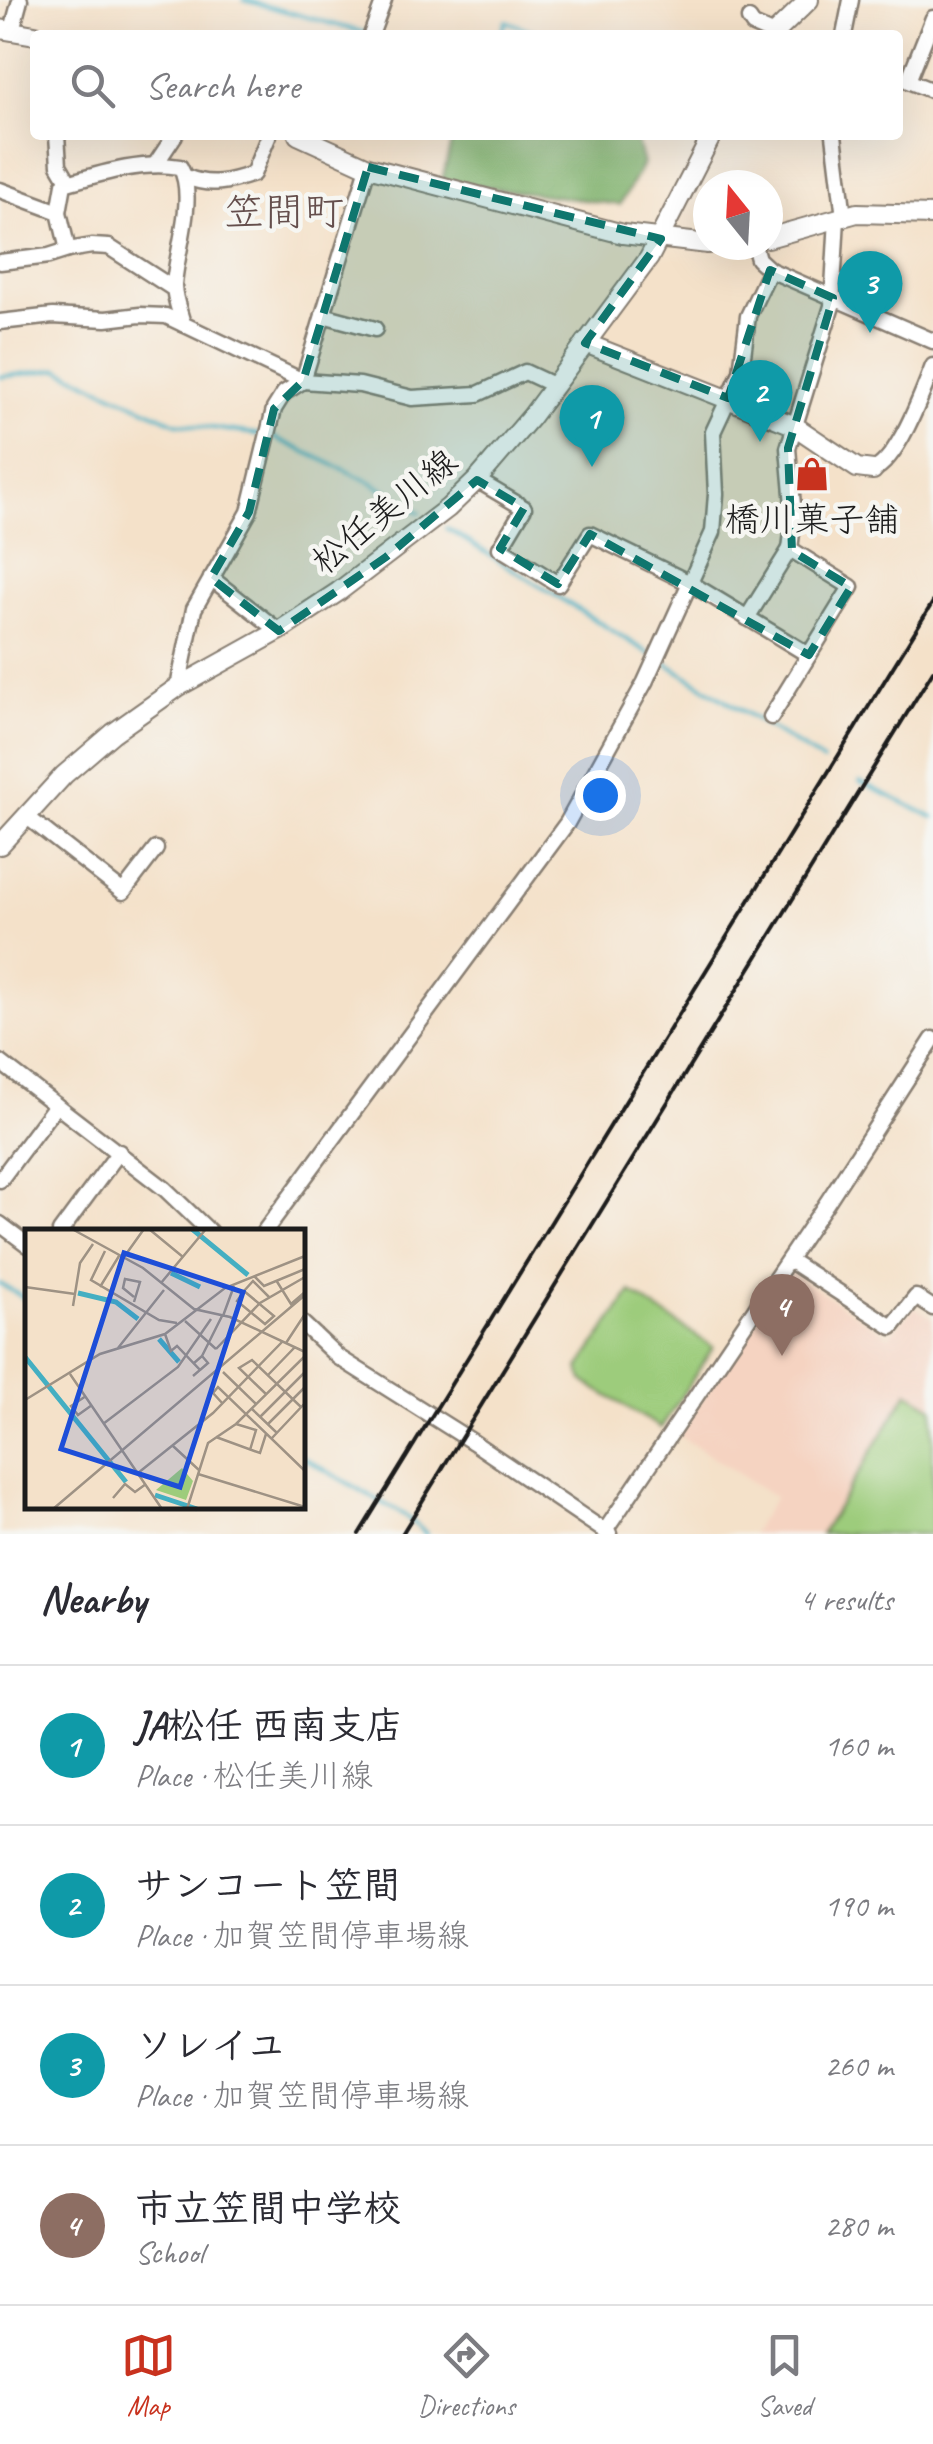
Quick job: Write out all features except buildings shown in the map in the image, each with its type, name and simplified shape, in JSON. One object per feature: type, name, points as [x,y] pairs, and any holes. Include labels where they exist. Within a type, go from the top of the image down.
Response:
[{"type":"main road","points":[[778,30],[809,0]]},
{"type":"main road","name":"松任美川線","points":[[0,845],[64,775],[100,744],[178,688],[279,631],[386,557],[477,480],[514,438],[662,239],[710,140]]},
{"type":"main road","points":[[328,142],[368,167],[616,232],[693,242]]},
{"type":"main road","points":[[783,234],[867,212],[933,215]]},
{"type":"main road","points":[[585,343],[794,425],[857,468],[873,470]]},
{"type":"street","points":[[6,30],[20,0]]},
{"type":"street","points":[[374,30],[384,0]]},
{"type":"street","points":[[845,30],[851,0]]},
{"type":"street","points":[[933,18],[908,82],[933,92]]},
{"type":"street","points":[[749,20],[765,30]]},
{"type":"street","points":[[57,140],[59,165],[69,182]]},
{"type":"street","points":[[155,165],[172,140]]},
{"type":"street","points":[[186,177],[204,184],[230,182],[253,174],[267,140]]},
{"type":"street","points":[[747,618],[790,549],[794,516],[788,448],[833,298],[840,217],[834,140]]},
{"type":"street","points":[[68,250],[59,212],[64,184],[155,165],[180,167],[186,177],[185,210],[174,289],[183,324]]},
{"type":"street","points":[[178,688],[194,609],[249,512],[274,409],[284,394],[303,382],[368,167]]},
{"type":"street","points":[[0,190],[59,212]]},
{"type":"street","points":[[0,262],[92,246],[109,247],[174,289]]},
{"type":"street","points":[[759,260],[770,270],[933,341]]},
{"type":"street","points":[[266,1229],[567,822],[645,682],[712,532],[716,494],[712,442],[741,372],[748,316],[770,270]]},
{"type":"street","points":[[323,315],[375,330]]},
{"type":"street","points":[[0,322],[53,316],[166,316],[303,382],[360,385],[400,396],[440,399],[478,394],[526,372],[553,385]]},
{"type":"street","points":[[873,470],[884,463],[908,424],[933,366]]},
{"type":"street","points":[[477,480],[524,508],[500,548],[558,584],[590,534],[690,583],[808,655]]},
{"type":"street","points":[[771,716],[852,587],[790,549]]},
{"type":"street","points":[[211,578],[279,631]]},
{"type":"street","points":[[26,816],[123,892],[156,848]]},
{"type":"street","points":[[305,1325],[338,1357],[607,1533],[933,1039]]},
{"type":"street","points":[[0,1062],[166,1189],[207,1229]]},
{"type":"street","points":[[0,1180],[56,1105]]},
{"type":"street","points":[[62,1229],[118,1152]]},
{"type":"street","points":[[0,1224],[25,1243]]},
{"type":"street","points":[[789,1260],[892,1326],[916,1297],[933,1308]]},
{"type":"highlighted area","points":[[368,167],[661,239],[585,343],[728,398],[770,270],[833,298],[788,448],[792,551],[851,587],[809,655],[590,534],[558,584],[500,548],[524,508],[477,480],[386,557],[279,631],[211,578],[249,512],[274,409],[303,381]]},
{"type":"shaded area","points":[[788,1271],[889,1336],[915,1307],[933,1319],[933,1534],[751,1534],[775,1497],[678,1435]]},
{"type":"green space","points":[[452,140],[636,140],[643,164],[620,205],[442,181]]},
{"type":"green space","points":[[631,1292],[713,1347],[661,1428],[583,1381],[579,1368]]},
{"type":"green space","points":[[908,1392],[933,1407],[933,1534],[821,1534]]},
{"type":"waterway","points":[[244,0],[355,30]]},
{"type":"waterway","points":[[503,30],[506,21],[530,30]]},
{"type":"waterway","points":[[0,377],[59,369],[176,423],[262,435]]},
{"type":"waterway","points":[[273,437],[373,483],[420,513]]},
{"type":"waterway","points":[[446,528],[652,655]]},
{"type":"waterway","points":[[661,660],[823,761]]},
{"type":"waterway","points":[[860,782],[933,817]]},
{"type":"waterway","points":[[0,1284],[25,1298]]},
{"type":"waterway","points":[[305,1459],[404,1515],[427,1534]]},
{"type":"waterway","points":[[518,1464],[581,1504]]},
{"type":"railway","points":[[359,1534],[933,602]]},
{"type":"railway","points":[[402,1534],[933,671]]},
{"type":"place","name":"ソレイユ","points":[[870,333]]},
{"type":"place","name":"サンコート笠間","points":[[760,442]]},
{"type":"place","name":"JA松任 西南支店","points":[[592,467]]},
{"type":"place","name":"橋川菓子舗","points":[[812,474]]},
{"type":"place","name":"市立笠間中学校","points":[[782,1356]]},
{"type":"district","name":"笠間町","points":[[284,211]]}]
